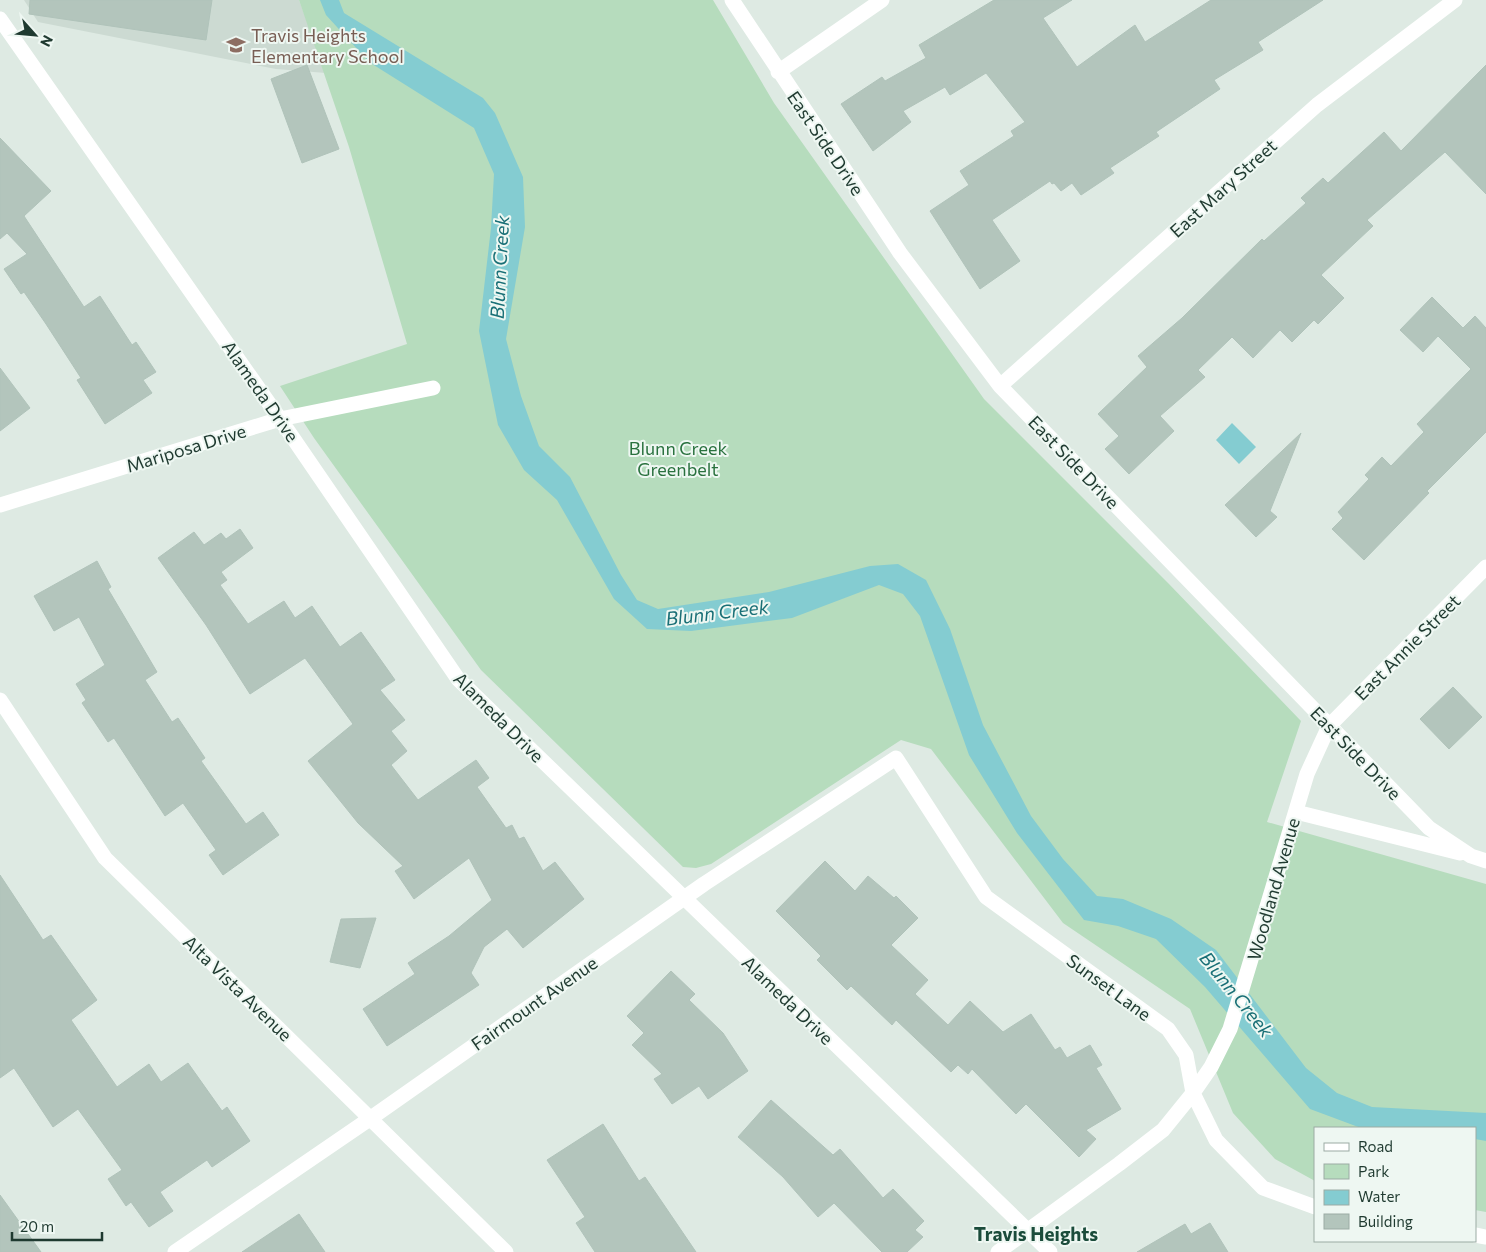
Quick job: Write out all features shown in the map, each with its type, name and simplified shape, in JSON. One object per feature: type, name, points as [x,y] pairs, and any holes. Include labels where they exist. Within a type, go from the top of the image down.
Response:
[{"type":"street","name":"East Side Drive","points":[[732,0],[778,72],[900,253],[1000,386],[1429,828],[1471,856],[1486,861]]},
{"type":"street","points":[[778,72],[882,0]]},
{"type":"street","name":"East Mary Street","points":[[1000,386],[1317,105],[1455,0]]},
{"type":"street","name":"Alameda Drive","points":[[0,19],[280,419],[458,679],[683,899],[1050,1252]]},
{"type":"street","name":"Mariposa Drive","points":[[0,506],[280,419],[434,388]]},
{"type":"street","name":"East Annie Street","points":[[1329,726],[1486,567]]},
{"type":"street","name":"Alta Vista Avenue","points":[[0,700],[105,858],[506,1252]]},
{"type":"street","name":"Woodland Avenue","points":[[998,1252],[1163,1130],[1211,1067],[1230,1029],[1314,756],[1329,726]]},
{"type":"street","name":"Fairmount Avenue","points":[[174,1252],[371,1118],[683,899],[896,758]]},
{"type":"street","name":"Sunset Lane","points":[[896,758],[986,897],[1168,1029],[1186,1055],[1193,1093],[1216,1140],[1263,1188],[1314,1207]]},
{"type":"street","points":[[1296,812],[1471,856]]},
{"type":"shaded area","name":"Travis Heights Elementary School","points":[[24,0],[299,0],[326,73],[276,69],[38,22]]},
{"type":"green space","name":"Blunn Creek Greenbelt","points":[[299,0],[713,0],[774,103],[984,399],[1169,584],[1301,721],[1267,822],[1486,884],[1486,1212],[1476,1210],[1476,1127],[1314,1127],[1314,1180],[1275,1159],[1233,1113],[1190,1009],[1063,923],[931,749],[901,740],[711,864],[696,868],[683,867],[481,670],[314,438],[280,386],[407,344],[349,147]]},
{"type":"water","name":"Blunn Creek","points":[[320,0],[339,0],[344,13],[483,98],[495,113],[523,177],[525,227],[506,339],[521,396],[539,446],[570,477],[621,575],[637,600],[658,609],[769,592],[870,566],[898,564],[926,580],[950,629],[983,725],[1031,816],[1063,859],[1097,896],[1123,899],[1171,919],[1216,950],[1306,1068],[1337,1093],[1372,1107],[1486,1113],[1486,1141],[1476,1139],[1476,1127],[1358,1127],[1310,1109],[1205,987],[1156,939],[1118,926],[1084,920],[1017,833],[969,755],[920,616],[903,594],[879,585],[792,618],[691,631],[647,629],[614,599],[557,500],[524,470],[498,425],[479,331],[491,228],[494,174],[474,128],[369,62],[326,15]]},
{"type":"water","points":[[1232,423],[1256,447],[1239,464],[1216,440]]},
{"type":"building","points":[[30,0],[212,0],[206,40],[29,14]]},
{"type":"building","points":[[994,0],[1072,0],[1043,18],[1077,67],[1135,25],[1145,42],[1211,0],[1323,0],[1258,42],[1263,50],[1214,80],[1220,89],[1156,132],[1159,136],[1110,168],[1114,173],[1081,195],[1072,183],[1061,191],[1050,181],[992,220],[1020,261],[980,289],[930,211],[969,185],[960,171],[1014,136],[1011,131],[1025,122],[986,73],[950,95],[945,87],[903,111],[911,122],[873,151],[841,104],[882,77],[885,81],[926,58],[919,45]]},
{"type":"building","points":[[307,65],[339,149],[302,163],[271,79]]},
{"type":"building","points":[[1486,65],[1486,194],[1445,152],[1367,220],[1373,226],[1321,275],[1344,298],[1318,324],[1314,320],[1292,342],[1280,330],[1253,358],[1232,337],[1198,370],[1205,377],[1160,416],[1174,431],[1129,474],[1105,449],[1119,436],[1098,414],[1147,367],[1138,356],[1182,318],[1262,239],[1264,241],[1306,203],[1301,198],[1323,178],[1328,183],[1384,132],[1401,151]]},
{"type":"building","points":[[0,138],[51,191],[24,216],[84,307],[100,296],[132,345],[136,342],[156,372],[143,380],[152,393],[105,424],[77,380],[81,378],[46,324],[24,292],[21,294],[4,269],[27,254],[7,233],[0,239]]},
{"type":"building","points":[[1432,297],[1463,328],[1475,316],[1486,328],[1486,432],[1427,491],[1429,493],[1364,560],[1332,529],[1343,518],[1338,512],[1369,479],[1365,475],[1382,457],[1391,466],[1424,432],[1417,424],[1471,369],[1438,336],[1423,352],[1400,330]]},
{"type":"building","points":[[0,368],[30,408],[0,431]]},
{"type":"building","points":[[1301,433],[1270,511],[1277,517],[1256,537],[1225,505]]},
{"type":"building","points":[[240,529],[253,548],[221,572],[227,580],[220,585],[248,624],[284,601],[295,618],[312,606],[340,647],[361,632],[395,680],[380,690],[405,720],[391,731],[407,751],[391,765],[418,800],[476,760],[489,778],[477,787],[506,828],[512,825],[519,839],[524,837],[543,871],[555,862],[584,899],[523,948],[507,929],[484,947],[471,973],[479,985],[387,1046],[363,1009],[415,974],[408,963],[449,936],[492,900],[469,858],[414,899],[395,871],[403,866],[358,823],[308,761],[353,724],[305,658],[250,694],[206,625],[158,558],[194,532],[204,545],[221,533],[226,539]]},
{"type":"building","points":[[97,561],[111,587],[108,589],[157,672],[145,680],[172,722],[178,718],[205,758],[201,761],[246,824],[263,812],[279,835],[223,875],[209,855],[216,850],[183,803],[165,816],[114,738],[108,742],[82,703],[86,700],[76,684],[105,665],[79,617],[54,631],[34,596]]},
{"type":"building","points":[[1453,687],[1482,717],[1449,749],[1420,719]]},
{"type":"building","points":[[825,861],[855,891],[868,876],[894,898],[896,896],[918,918],[891,945],[928,980],[915,994],[948,1025],[970,1001],[1003,1032],[1031,1014],[1055,1050],[1060,1047],[1067,1058],[1090,1045],[1102,1065],[1096,1068],[1121,1109],[1086,1130],[1096,1139],[1079,1157],[1026,1104],[1016,1114],[972,1069],[968,1074],[958,1065],[951,1072],[896,1020],[892,1025],[851,986],[847,990],[817,960],[821,956],[776,911]]},
{"type":"building","points":[[0,875],[43,940],[51,935],[97,1000],[71,1020],[117,1087],[149,1064],[161,1082],[188,1063],[222,1111],[227,1107],[250,1141],[212,1167],[207,1160],[160,1192],[173,1211],[149,1227],[131,1202],[126,1206],[108,1179],[122,1170],[78,1109],[53,1127],[14,1068],[0,1078]]},
{"type":"building","points":[[376,918],[360,968],[330,962],[341,919]]},
{"type":"building","points":[[671,971],[695,994],[689,1000],[723,1033],[748,1071],[708,1099],[699,1086],[672,1104],[654,1079],[662,1074],[632,1045],[644,1033],[627,1016]]},
{"type":"building","points":[[771,1100],[833,1155],[840,1149],[883,1198],[893,1189],[924,1221],[915,1230],[923,1237],[907,1252],[882,1252],[834,1203],[818,1217],[783,1177],[738,1137]]},
{"type":"building","points":[[603,1124],[639,1181],[645,1177],[696,1252],[595,1252],[576,1223],[585,1217],[547,1160]]},
{"type":"building","points":[[0,1195],[41,1252],[0,1252]]},
{"type":"building","points":[[299,1214],[325,1252],[242,1252]]},
{"type":"building","points":[[1210,1223],[1228,1252],[1137,1252],[1185,1224],[1191,1234]]},
{"type":"place","name":"Travis Heights Elementary School","points":[[236,45]]},
{"type":"district","name":"Travis Heights","points":[[1036,1233]]}]
